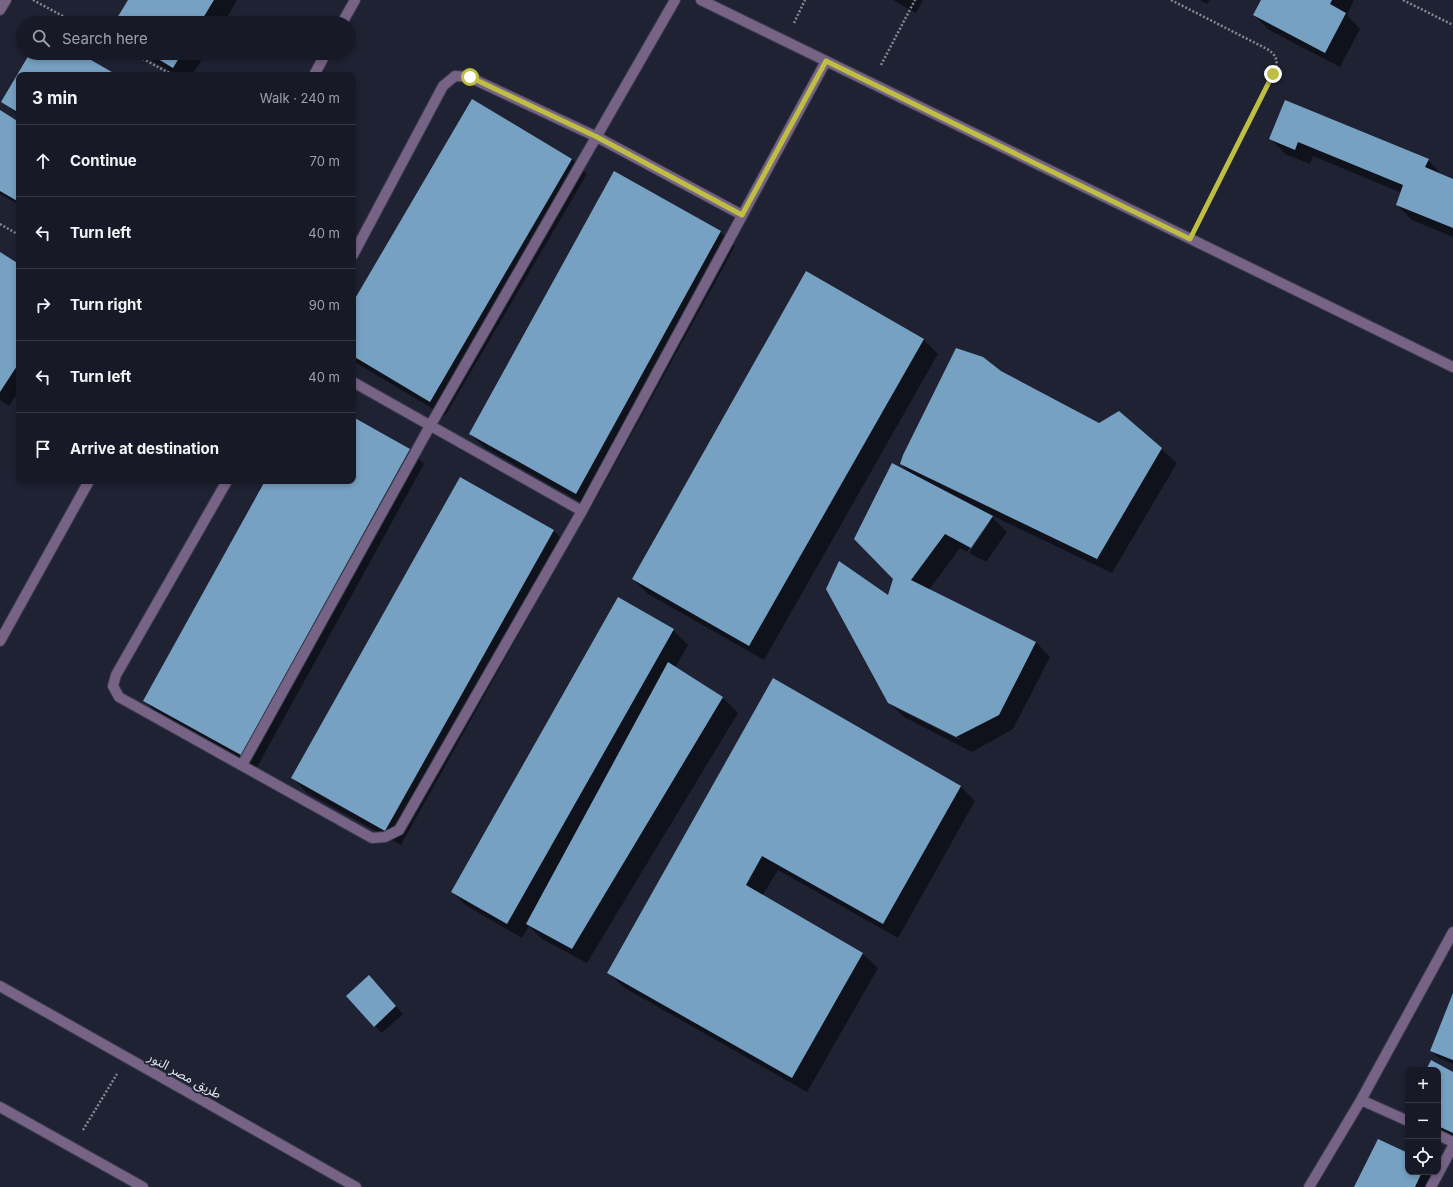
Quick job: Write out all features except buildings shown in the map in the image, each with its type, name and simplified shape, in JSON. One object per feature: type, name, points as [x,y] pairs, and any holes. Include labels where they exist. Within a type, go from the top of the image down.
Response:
[{"type":"street","points":[[0,10],[6,0]]},
{"type":"street","points":[[346,16],[355,0]]},
{"type":"street","points":[[242,765],[430,426],[675,0]]},
{"type":"street","points":[[701,0],[1453,367]]},
{"type":"street","points":[[316,72],[322,60]]},
{"type":"street","points":[[225,484],[116,675],[113,686],[118,696],[372,838],[385,837],[399,830],[582,511],[826,61]]},
{"type":"street","points":[[356,249],[443,86],[455,76],[470,77],[597,137],[742,215]]},
{"type":"street","points":[[356,384],[582,511]]},
{"type":"street","points":[[0,641],[86,484]]},
{"type":"street","points":[[1310,1187],[1361,1100],[1453,933]]},
{"type":"street","name":"طريق مصر النور","points":[[0,986],[356,1187]]},
{"type":"street","points":[[1361,1100],[1405,1120]]},
{"type":"street","points":[[0,1107],[143,1187]]},
{"type":"street","points":[[1441,1136],[1453,1142]]},
{"type":"street","points":[[1431,1187],[1453,1146]]},
{"type":"path","points":[[33,0],[63,16]]},
{"type":"path","points":[[785,42],[805,0]]},
{"type":"path","points":[[872,84],[914,0]]},
{"type":"path","points":[[1171,0],[1267,49],[1276,57],[1277,62],[1276,69],[1190,239]]},
{"type":"path","points":[[1403,0],[1453,25]]},
{"type":"path","points":[[145,60],[167,72]]},
{"type":"path","points":[[0,224],[16,232]]},
{"type":"path","points":[[72,1147],[127,1057]]},
{"type":"route","points":[[470,77],[597,137],[742,215],[826,61],[1190,239],[1273,74]]}]
